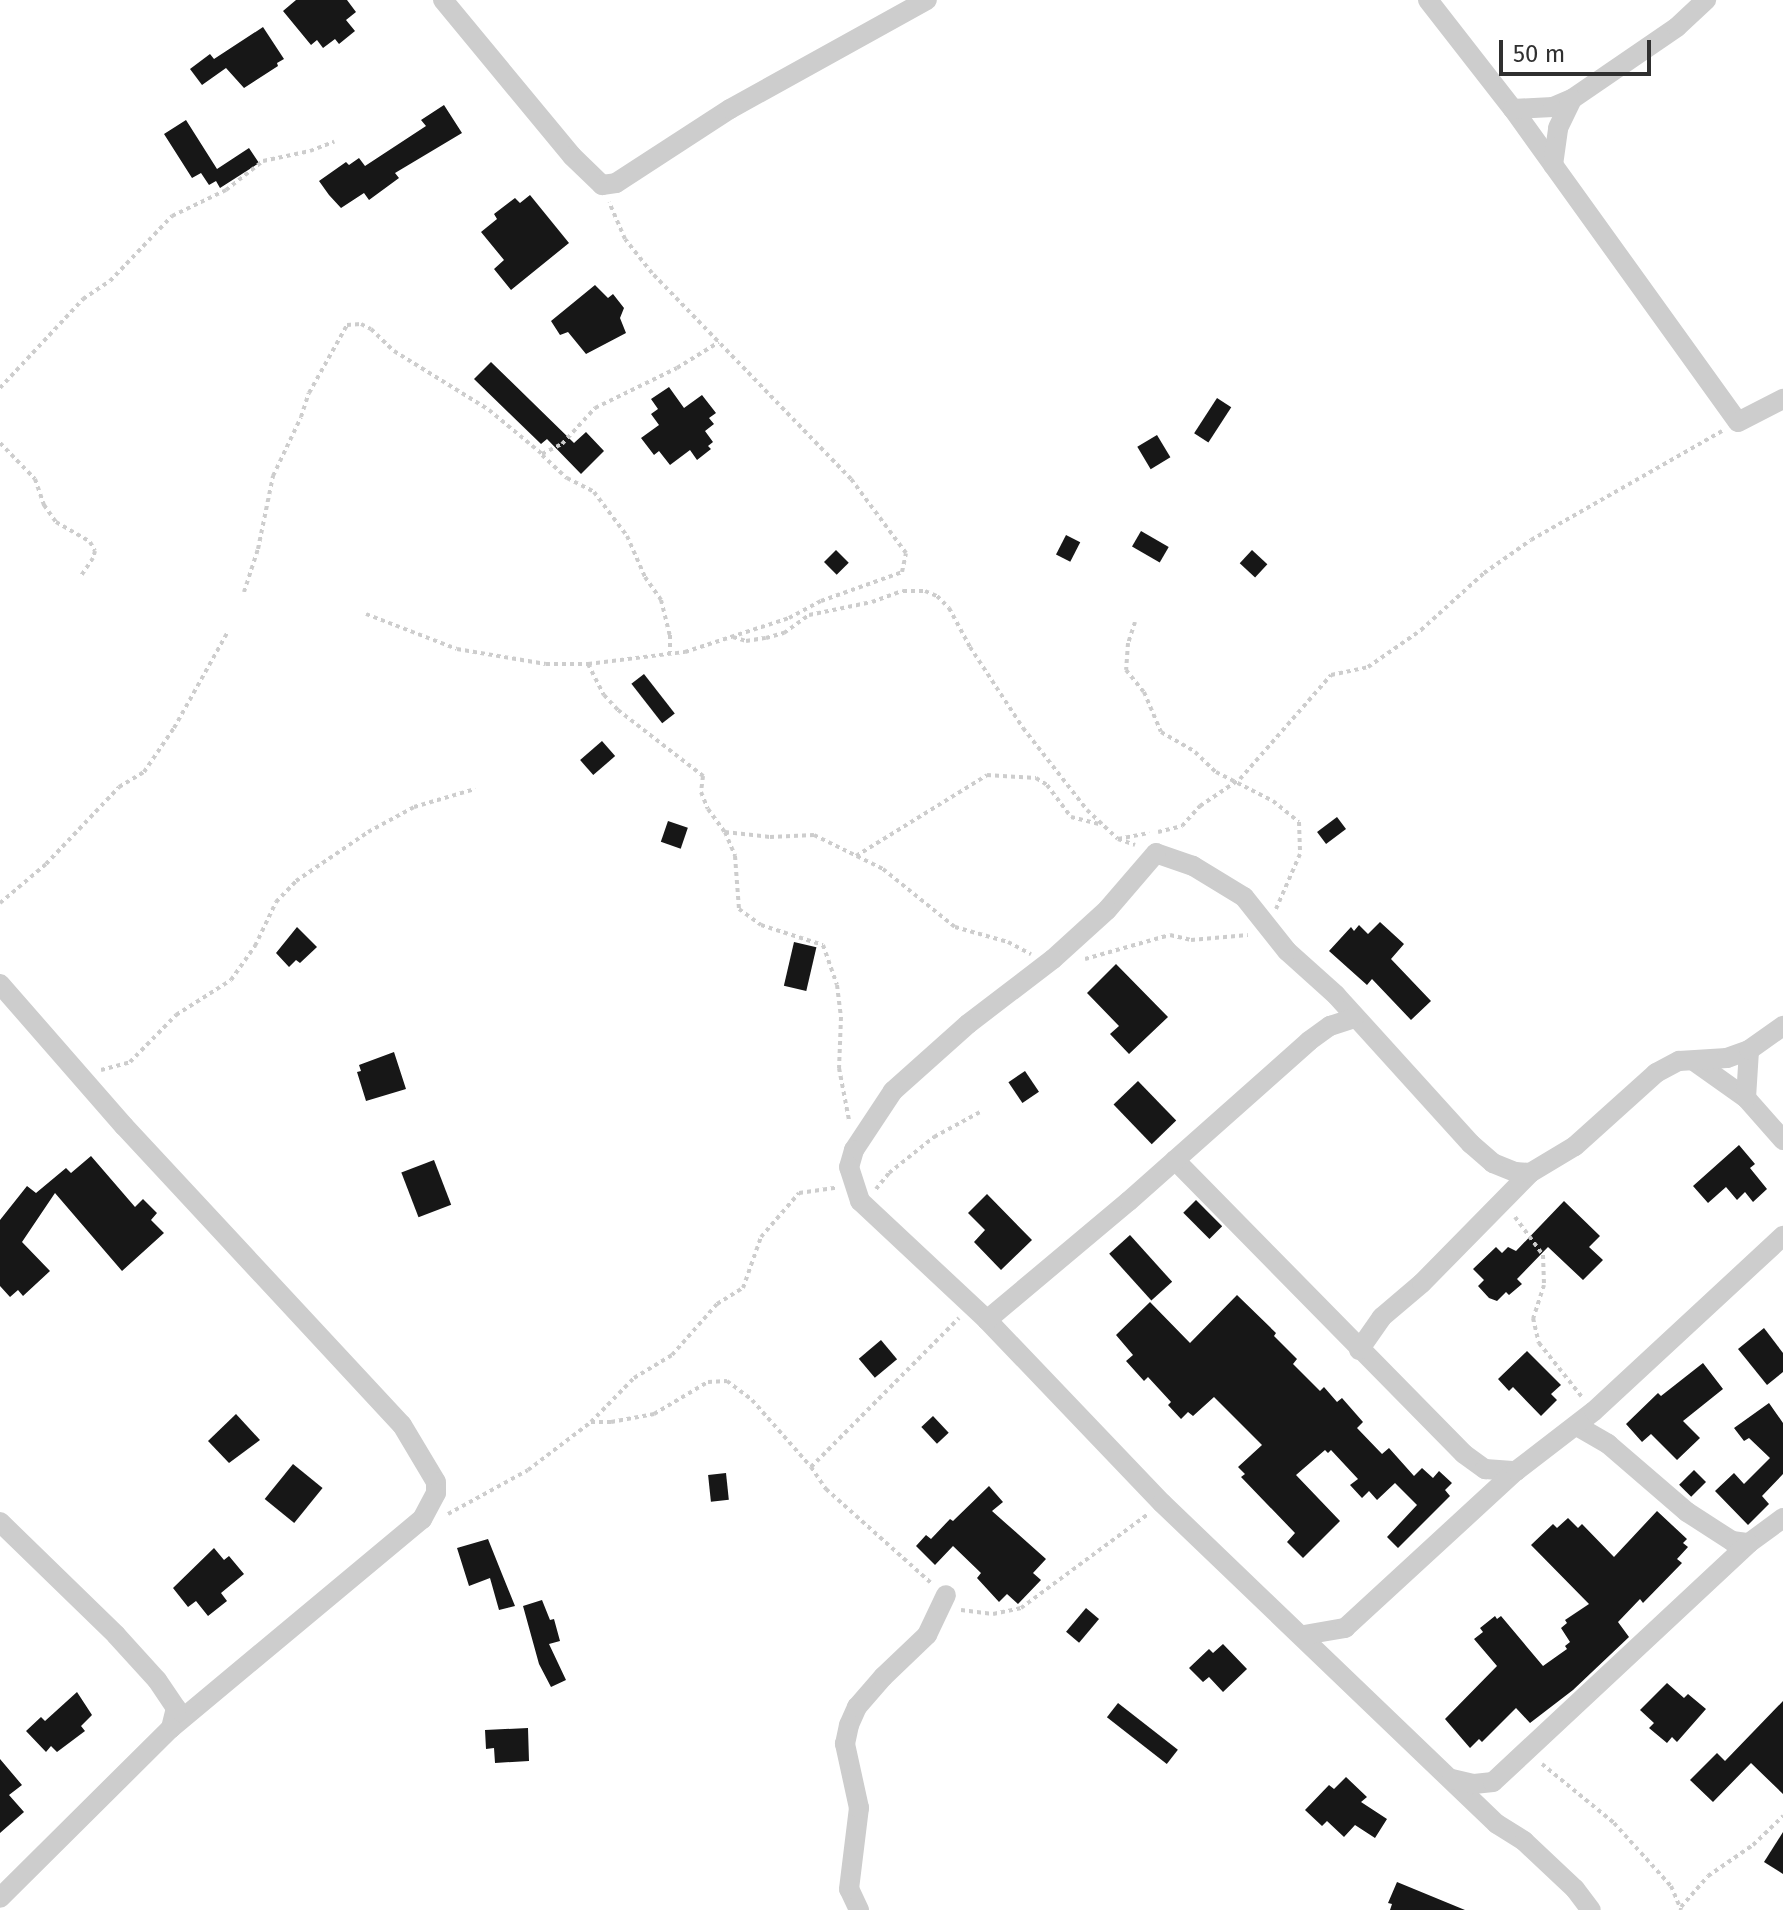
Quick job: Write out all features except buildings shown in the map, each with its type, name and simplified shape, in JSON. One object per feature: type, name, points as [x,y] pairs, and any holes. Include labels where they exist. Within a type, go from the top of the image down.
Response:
[{"type":"street","points":[[443,0],[572,156],[602,185],[616,183],[730,109],[927,0]]},
{"type":"street","points":[[1428,0],[1513,109],[1738,422],[1783,399]]},
{"type":"street","points":[[1513,109],[1553,107],[1572,99],[1677,27],[1706,0]]},
{"type":"street","points":[[1553,165],[1558,128],[1572,99]]},
{"type":"street","points":[[1530,1173],[1515,1172],[1493,1163],[1471,1144],[1336,995],[1271,930],[1244,897],[1219,879],[1156,853],[1107,910],[1050,961],[968,1024],[893,1091],[854,1150],[849,1167],[859,1197],[980,1313],[1162,1503],[1304,1635],[1497,1824],[1524,1841],[1575,1889],[1591,1910]]},
{"type":"street","points":[[0,984],[402,1425],[436,1482],[436,1493],[422,1519],[171,1728],[0,1898]]},
{"type":"street","points":[[1330,1026],[1336,995]]},
{"type":"street","points":[[980,1313],[1175,1160],[1330,1026],[1354,1018]]},
{"type":"street","points":[[1359,1350],[1382,1317],[1422,1283],[1530,1173],[1575,1146],[1656,1073],[1679,1061],[1727,1058],[1749,1050],[1783,1026]]},
{"type":"street","points":[[1746,1098],[1749,1050]]},
{"type":"street","points":[[1694,1061],[1746,1098],[1783,1140]]},
{"type":"street","points":[[1175,1160],[1464,1454],[1485,1469],[1516,1471]]},
{"type":"street","points":[[1333,1665],[1345,1628],[1516,1471],[1594,1411],[1783,1236]]},
{"type":"street","points":[[1577,1426],[1608,1444],[1687,1512],[1716,1532],[1732,1541],[1749,1543]]},
{"type":"street","points":[[1452,1779],[1474,1784],[1493,1782],[1749,1543],[1783,1518]]},
{"type":"street","points":[[0,1522],[157,1680],[176,1708],[171,1728]]},
{"type":"street","points":[[859,1910],[849,1889],[859,1808],[846,1753],[849,1725],[857,1707],[883,1677],[927,1635],[946,1595]]},
{"type":"street","points":[[1304,1635],[1345,1628]]},
{"type":"path","points":[[0,388],[90,292],[110,281],[172,216],[226,190],[263,161],[310,151],[334,142]]},
{"type":"path","points":[[366,614],[457,649],[546,664],[588,664],[685,652],[789,618],[861,586],[902,572],[906,553],[851,479],[652,273],[625,239],[602,185]]},
{"type":"path","points":[[244,592],[258,549],[273,476],[309,393],[347,325],[361,324],[371,329],[394,351],[489,410],[567,478],[586,485],[594,492],[627,536],[645,577],[661,600],[670,635],[670,652]]},
{"type":"path","points":[[542,454],[562,444],[595,408],[677,368],[719,342]]},
{"type":"path","points":[[1118,839],[1182,826],[1200,806],[1236,781],[1331,675],[1368,667],[1421,630],[1484,573],[1531,540],[1738,422]]},
{"type":"path","points":[[0,443],[35,479],[44,505],[56,522],[90,542],[95,551],[80,577]]},
{"type":"path","points":[[732,637],[746,641],[766,638],[784,633],[809,615],[872,602],[903,591],[925,591],[937,596],[949,608],[970,647],[1023,728],[1087,810],[1118,839],[1156,853]]},
{"type":"path","points":[[725,832],[770,837],[814,835],[904,883],[938,917],[955,927],[1008,942],[1050,961],[1085,959],[1170,935],[1191,940],[1271,930],[1300,854],[1299,822],[1273,801],[1216,772],[1195,752],[1161,732],[1144,692],[1125,663],[1135,622]]},
{"type":"path","points":[[0,903],[46,864],[119,787],[144,772],[174,728],[227,633]]},
{"type":"path","points":[[588,664],[604,695],[618,710],[703,776],[701,792],[708,809],[725,832],[735,856],[739,909],[761,925],[823,945],[831,963],[841,1017],[839,1068],[854,1150]]},
{"type":"path","points":[[856,856],[987,775],[1036,778],[1047,785],[1071,817],[1105,825]]},
{"type":"path","points":[[79,1072],[111,1070],[130,1062],[176,1015],[231,980],[255,946],[276,902],[296,881],[321,862],[414,807],[475,789]]},
{"type":"path","points":[[422,1519],[453,1513],[528,1470],[591,1422],[634,1378],[680,1348],[690,1332],[717,1304],[743,1288],[761,1237],[799,1193],[836,1188],[859,1197],[934,1137],[982,1111]]},
{"type":"path","points":[[1502,1201],[1543,1255],[1544,1285],[1533,1318],[1539,1343],[1594,1411]]},
{"type":"path","points":[[811,1467],[980,1313]]},
{"type":"path","points":[[591,1422],[637,1419],[654,1414],[708,1382],[727,1381],[752,1400],[811,1467],[826,1489],[880,1541],[967,1613],[993,1614],[1021,1608],[1162,1503]]},
{"type":"path","points":[[1526,1754],[1589,1799],[1614,1823],[1656,1867],[1681,1909],[1708,1876],[1753,1845],[1783,1816]]}]
